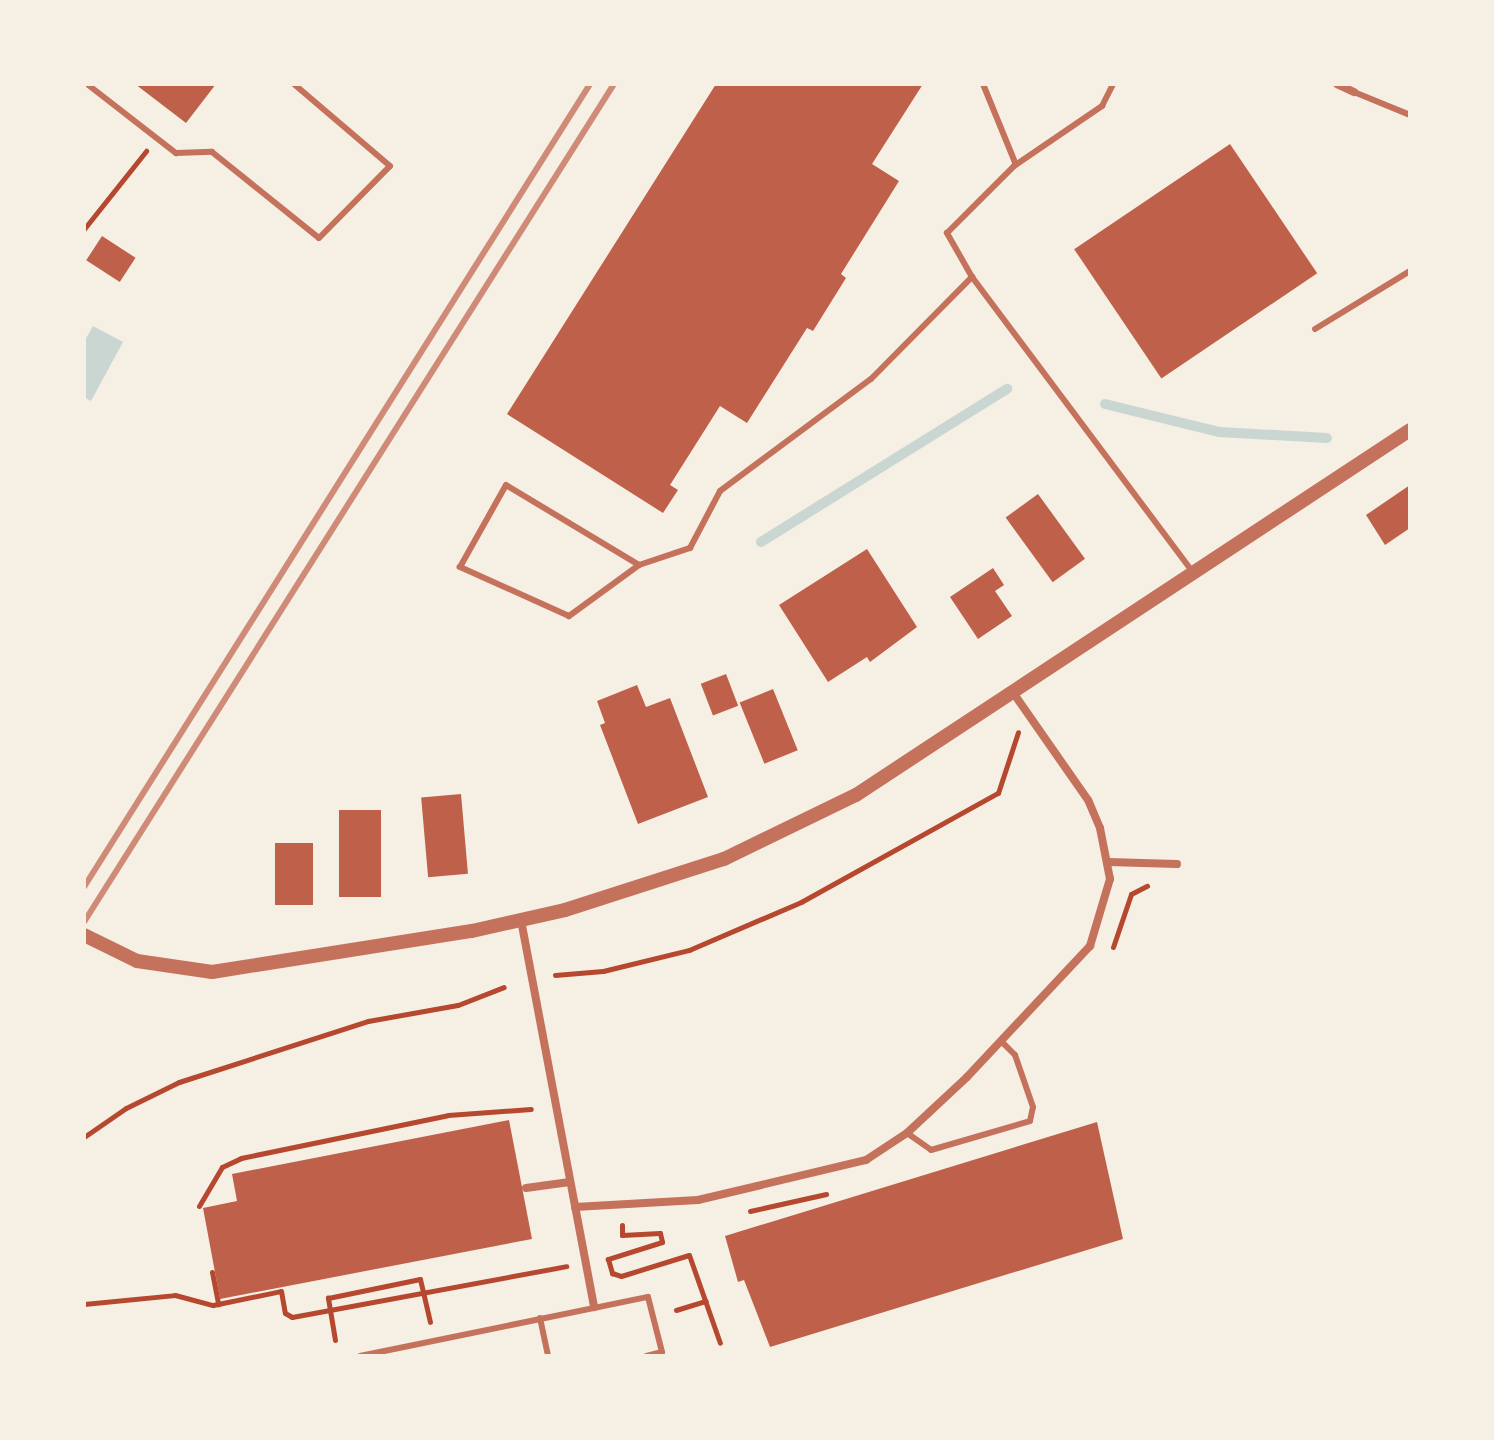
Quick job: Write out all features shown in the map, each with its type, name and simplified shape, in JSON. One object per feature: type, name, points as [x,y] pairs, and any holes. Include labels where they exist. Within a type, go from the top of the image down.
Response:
[{"type":"street","points":[[1337,84],[1354,92]]},
{"type":"street","points":[[84,935],[137,961],[212,972],[378,949],[521,920],[672,877],[776,838],[856,795],[1191,570],[1410,430]]},
{"type":"street","points":[[575,1207],[698,1200],[820,1175],[866,1160],[907,1133],[1001,1041],[1090,946],[1107,902],[1108,862],[1088,800],[1012,691]]},
{"type":"street","points":[[1108,862],[1177,864]]},
{"type":"street","points":[[521,920],[594,1307]]},
{"type":"street","points":[[526,1188],[570,1182]]},
{"type":"lane","points":[[87,84],[176,153],[212,152],[319,238],[390,166],[294,84]]},
{"type":"lane","points":[[983,84],[1016,165]]},
{"type":"lane","points":[[1113,84],[1102,106],[1016,165],[947,233],[972,277],[1191,570]]},
{"type":"lane","points":[[1354,92],[1410,115]]},
{"type":"lane","points":[[1315,329],[1410,271]]},
{"type":"lane","points":[[639,565],[506,485],[460,567],[569,616],[639,565],[690,548],[720,491],[871,379],[972,277]]},
{"type":"lane","points":[[907,1133],[931,1150],[1030,1121],[1033,1107],[1015,1055],[1001,1041]]},
{"type":"lane","points":[[360,1356],[648,1297],[662,1352],[646,1356]]},
{"type":"lane","points":[[540,1318],[548,1356]]},
{"type":"path","points":[[84,229],[157,138]]},
{"type":"path","points":[[555,975],[603,971],[689,950],[801,902],[998,793],[1018,731]]},
{"type":"path","points":[[84,1137],[126,1108],[179,1082],[368,1021],[458,1005],[504,987]]},
{"type":"path","points":[[199,1206],[222,1167],[241,1158],[461,1113],[531,1109]]},
{"type":"path","points":[[746,1212],[833,1191]]},
{"type":"path","points":[[627,1222],[621,1225],[622,1235],[660,1233],[662,1242],[608,1259],[612,1273],[621,1276],[689,1255],[720,1343]]},
{"type":"path","points":[[84,1304],[175,1295],[218,1304],[281,1291],[288,1317],[568,1266]]},
{"type":"path","points":[[212,1272],[218,1304]]},
{"type":"path","points":[[335,1340],[328,1309],[331,1297],[420,1279],[430,1322]]},
{"type":"path","points":[[676,1310],[706,1301]]},
{"type":"shaded area","points":[[93,326],[123,342],[91,401],[84,397],[84,342]]},
{"type":"building","points":[[135,84],[216,84],[186,123]]},
{"type":"building","points":[[716,84],[923,84],[872,164],[899,181],[841,274],[846,278],[813,331],[807,328],[747,423],[720,406],[670,485],[678,490],[663,513],[507,414]]},
{"type":"building","points":[[1230,144],[1317,273],[1161,378],[1074,249]]},
{"type":"building","points":[[102,236],[136,258],[120,282],[86,260]]},
{"type":"building","points":[[1410,485],[1410,528],[1385,545],[1366,515]]},
{"type":"building","points":[[1038,494],[1085,559],[1053,582],[1006,518]]},
{"type":"building","points":[[867,549],[917,627],[870,662],[867,657],[828,682],[779,605]]},
{"type":"building","points":[[993,568],[1004,585],[995,591],[1012,616],[978,639],[950,597]]},
{"type":"building","points":[[726,674],[738,706],[713,715],[701,684]]},
{"type":"building","points":[[637,685],[646,707],[670,698],[708,797],[638,824],[600,725],[605,723],[597,701]]},
{"type":"building","points":[[773,689],[798,750],[764,764],[740,702]]},
{"type":"building","points":[[461,794],[468,874],[428,877],[421,797]]},
{"type":"building","points":[[339,810],[381,810],[381,897],[339,897]]},
{"type":"building","points":[[275,843],[313,843],[313,905],[275,905]]},
{"type":"building","points":[[509,1120],[532,1239],[220,1299],[203,1208],[237,1201],[232,1174]]},
{"type":"building","points":[[1097,1122],[1123,1239],[770,1347],[744,1280],[738,1282],[725,1236]]},
{"type":"waterway","points":[[761,542],[1007,389]]},
{"type":"waterway","points":[[1105,404],[1219,432],[1327,438]]},
{"type":"railway","points":[[84,887],[590,84]]},
{"type":"railway","points":[[84,922],[614,84]]}]
